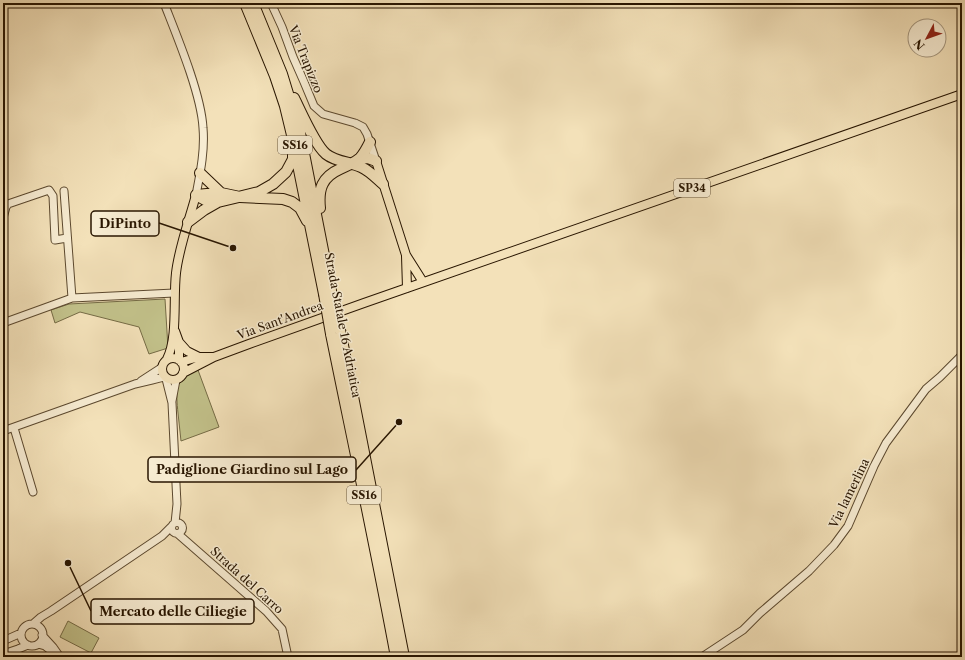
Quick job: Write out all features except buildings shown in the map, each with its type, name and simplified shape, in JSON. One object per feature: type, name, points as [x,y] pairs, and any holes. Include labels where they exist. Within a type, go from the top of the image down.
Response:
[{"type":"highway","name":"Strada Statale 16 Adriatica","points":[[245,3],[275,76],[285,106],[319,247]]},
{"type":"highway","name":"Strada Statale 16 Adriatica","points":[[253,3],[282,74],[300,133],[328,293],[404,657]]},
{"type":"highway","points":[[282,74],[313,136],[326,154],[334,159],[369,165],[376,161]]},
{"type":"highway","points":[[240,197],[259,192],[273,184],[286,172],[293,159],[292,135]]},
{"type":"highway","points":[[319,247],[319,199],[321,186],[326,178],[331,174],[357,163],[370,142]]},
{"type":"highway","points":[[357,163],[383,184]]},
{"type":"highway","points":[[200,172],[220,197]]},
{"type":"highway","points":[[196,195],[207,194],[220,197],[283,199],[292,202],[300,208],[319,247]]},
{"type":"highway","points":[[188,222],[220,197]]},
{"type":"highway","name":"Strada Statale 16 Adriatica","points":[[336,332],[372,535],[396,657]]},
{"type":"main road","name":"SP34","points":[[423,282],[962,94]]},
{"type":"main road","points":[[376,161],[406,255],[423,282]]},
{"type":"main road","points":[[176,380],[169,380],[165,378],[161,368],[171,352],[174,328],[174,293],[179,252],[196,195]]},
{"type":"main road","points":[[406,255],[407,288]]},
{"type":"main road","name":"Via Sant'Andrea","points":[[176,380],[183,373],[214,357],[423,282]]},
{"type":"main road","points":[[174,328],[178,342],[180,361],[184,367],[183,373]]},
{"type":"main road","points":[[178,342],[187,351],[199,357]]},
{"type":"main road","name":"Via Sant'Andrea","points":[[167,359],[173,358],[180,361],[199,357],[214,357]]},
{"type":"street","points":[[164,3],[186,59],[197,91],[201,109],[203,149],[196,195]]},
{"type":"street","name":"Via Trapizzo","points":[[271,3],[314,106],[323,114],[355,123],[362,127],[367,134],[376,161]]},
{"type":"street","points":[[3,218],[8,204],[49,190],[53,196],[55,240],[68,238]]},
{"type":"street","points":[[64,191],[72,298]]},
{"type":"street","points":[[3,322],[72,298],[174,293]]},
{"type":"street","name":"Via lamerlina","points":[[702,657],[743,630],[760,613],[809,571],[834,545],[848,526],[874,466],[886,443],[926,389],[962,355]]},
{"type":"street","points":[[135,384],[161,368]]},
{"type":"street","points":[[3,431],[135,384],[152,380],[165,378],[172,403]]},
{"type":"street","points":[[152,380],[159,383],[169,393]]},
{"type":"street","points":[[28,645],[22,640],[21,633],[26,625],[33,624],[51,610],[162,536],[177,528],[172,403],[176,380]]},
{"type":"street","points":[[14,428],[33,492]]},
{"type":"street","name":"Strada del Carro","points":[[177,528],[192,546],[266,611],[282,629],[288,657]]},
{"type":"street","points":[[38,644],[42,633],[42,624],[51,610]]},
{"type":"street","points":[[33,624],[36,625],[59,657]]},
{"type":"street","points":[[4,640],[21,633]]},
{"type":"street","points":[[3,654],[28,645],[38,644],[45,646],[59,657]]},
{"type":"shaded area","points":[[165,299],[168,348],[149,354],[139,327],[80,312],[55,323],[51,310],[69,304]]},
{"type":"shaded area","points":[[198,370],[219,427],[181,441],[177,399],[178,386],[184,376],[190,372]]},
{"type":"shaded area","points":[[68,621],[99,638],[91,653],[60,637]]},
{"type":"place","name":"DiPinto","points":[[233,248]]},
{"type":"place","name":"Padiglione Giardino sul Lago","points":[[399,422]]},
{"type":"place","name":"Mercato delle Ciliegie","points":[[68,563]]}]
